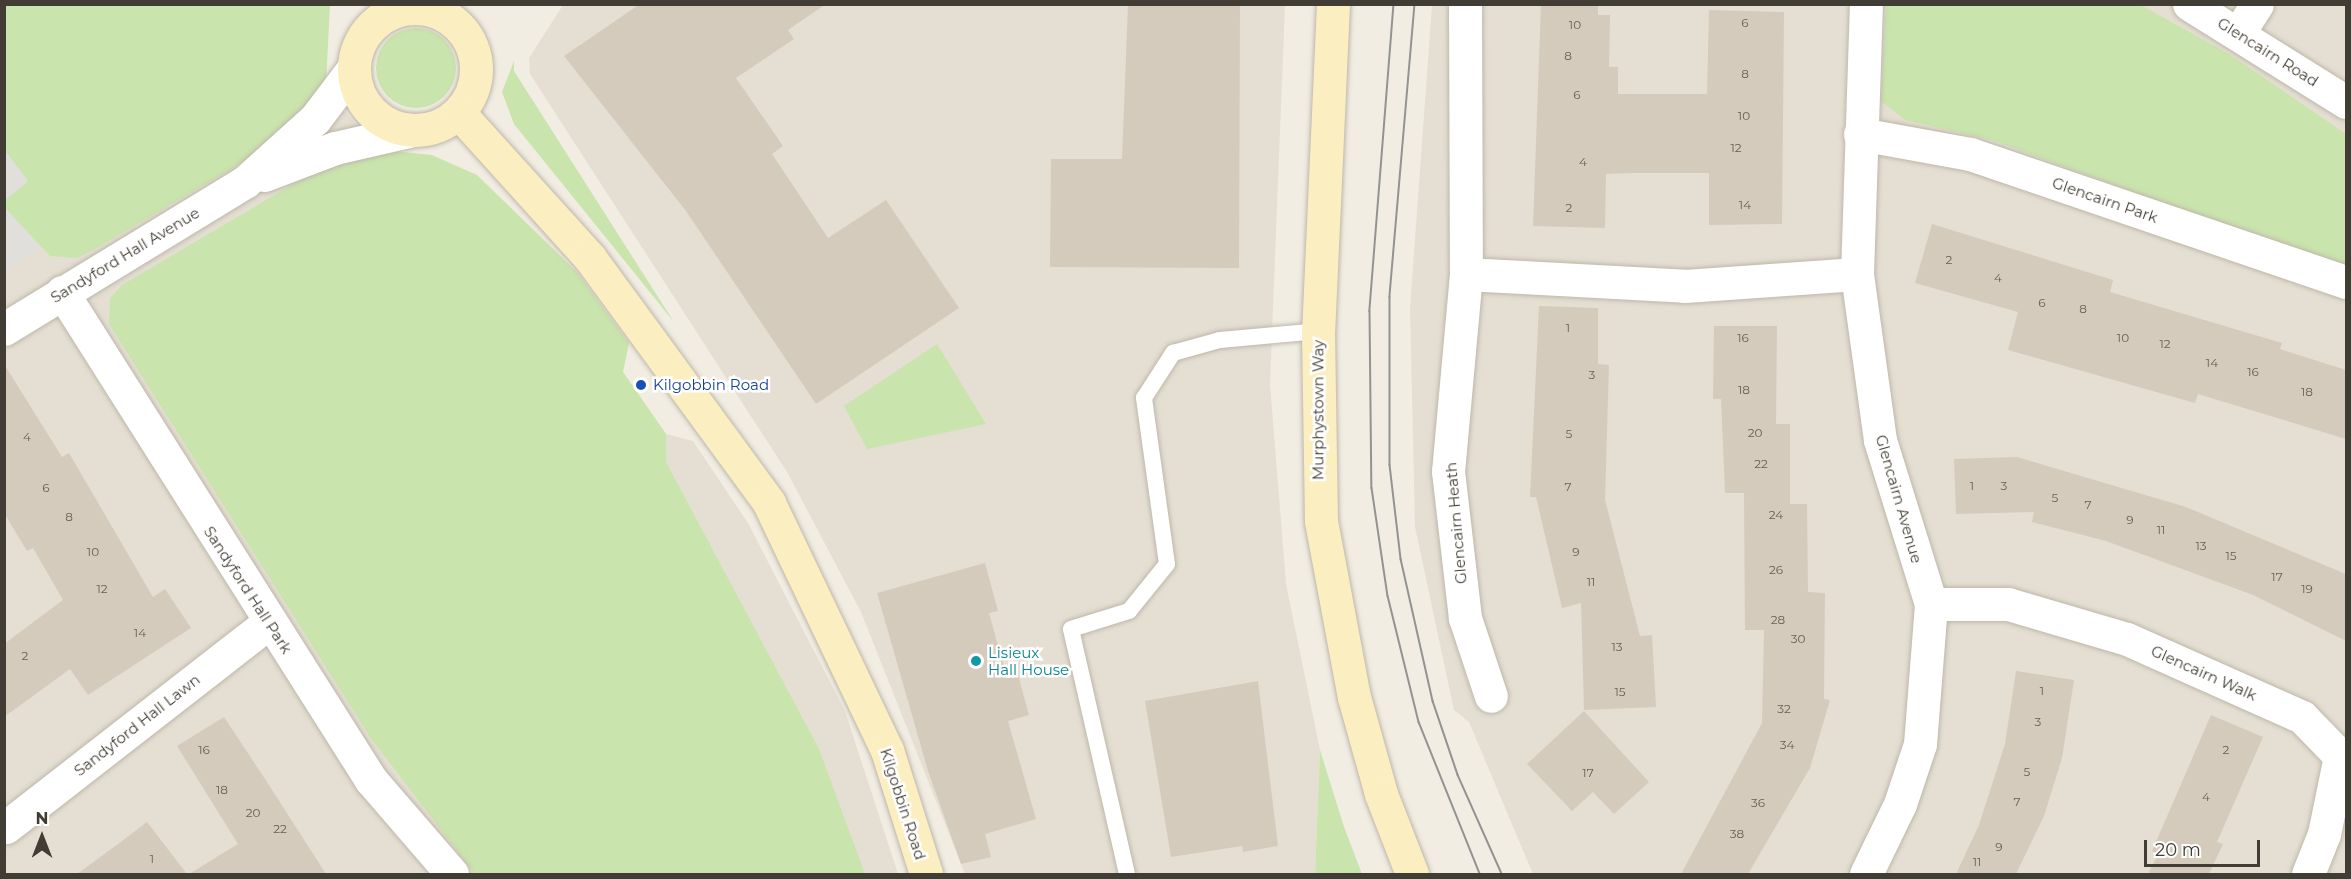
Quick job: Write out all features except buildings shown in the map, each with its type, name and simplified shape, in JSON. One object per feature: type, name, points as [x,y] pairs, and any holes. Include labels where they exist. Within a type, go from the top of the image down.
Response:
[{"type":"street","name":"Murphystown Way","points":[[1333,4],[1318,331],[1316,446],[1332,596],[1381,794],[1412,874]]},
{"type":"street","name":"Glencairn Heath","points":[[1465,4],[1466,274],[1448,471],[1465,618],[1491,696]]},
{"type":"street","name":"Glencairn Avenue","points":[[1866,4],[1857,274],[1880,440],[1931,604],[1920,744],[1900,804],[1866,874]]},
{"type":"street","name":"Glencairn Road","points":[[2189,4],[2239,32],[2346,102]]},
{"type":"street","points":[[2239,32],[2257,4]]},
{"type":"street","points":[[387,8],[432,9],[465,33],[477,72],[472,93],[459,113],[431,129],[409,131],[382,121],[365,106],[353,69],[366,31],[387,8]]},
{"type":"street","name":"Sandyford Hall Avenue","points":[[245,182],[315,119],[353,69]]},
{"type":"street","name":"Kilgobbin Road","points":[[459,113],[590,258],[769,503],[887,750],[926,874]]},
{"type":"street","name":"Sandyford Hall Avenue","points":[[4,329],[245,182],[335,148],[409,131]]},
{"type":"street","name":"Glencairn Park","points":[[1860,134],[1970,154],[2346,282]]},
{"type":"street","points":[[1466,274],[1685,286],[1857,274]]},
{"type":"street","name":"Sandyford Hall Park","points":[[62,292],[268,622],[371,780],[452,874]]},
{"type":"street","name":"Glencairn Walk","points":[[1931,604],[2008,604],[2127,639],[2302,717],[2340,756],[2324,834],[2308,874]]},
{"type":"street","name":"Sandyford Hall Lawn","points":[[6,827],[268,622]]},
{"type":"lane","points":[[1128,874],[1071,629],[1129,610],[1167,564],[1144,398],[1173,353],[1220,340],[1318,331]]},
{"type":"shaded area","points":[[5,5],[307,68],[398,173],[623,372],[666,434],[693,441],[748,523],[845,711],[898,874],[5,874]]},
{"type":"shaded area","points":[[563,5],[1285,5],[1270,384],[1286,584],[1320,750],[1315,874],[965,874],[861,612],[787,472],[530,74],[529,58]]},
{"type":"shaded area","points":[[1432,5],[2346,5],[2346,874],[1533,874],[1469,722],[1454,710],[1415,527],[1410,308]]},
{"type":"shaded area","points":[[5,151],[28,181],[4,200]]},
{"type":"shaded area","points":[[5,208],[41,248],[5,272]]},
{"type":"green space","points":[[4,5],[330,5],[326,84],[301,117],[241,163],[77,258],[50,256],[5,208],[5,200],[28,181],[5,151]]},
{"type":"green space","points":[[1886,5],[2141,5],[2229,54],[2346,134],[2346,270],[1992,140],[1905,120],[1881,101]]},
{"type":"green space","points":[[416,28],[431,31],[444,40],[453,53],[456,68],[453,83],[444,96],[431,105],[416,108],[401,105],[388,96],[379,83],[376,68],[379,53],[388,40],[401,31]]},
{"type":"green space","points":[[514,61],[514,71],[674,322],[514,124],[502,92]]},
{"type":"green space","points":[[383,150],[432,155],[477,175],[577,272],[629,343],[623,372],[666,434],[666,462],[819,749],[865,874],[475,874],[372,740],[109,324],[110,298],[122,285],[327,164]]},
{"type":"green space","points":[[937,344],[986,424],[867,449],[844,406]]},
{"type":"green space","points":[[1320,750],[1344,827],[1362,874],[1315,874]]},
{"type":"tram line","points":[[1394,4],[1370,311],[1372,488],[1388,596],[1419,722],[1480,874]]},
{"type":"tram line","points":[[1415,4],[1390,297],[1390,465],[1401,559],[1433,701],[1458,775],[1502,874]]},
{"type":"place","name":"Kilgobbin Road","points":[[641,385]]},
{"type":"place","name":"Lisieux Hall House","points":[[976,661]]}]
